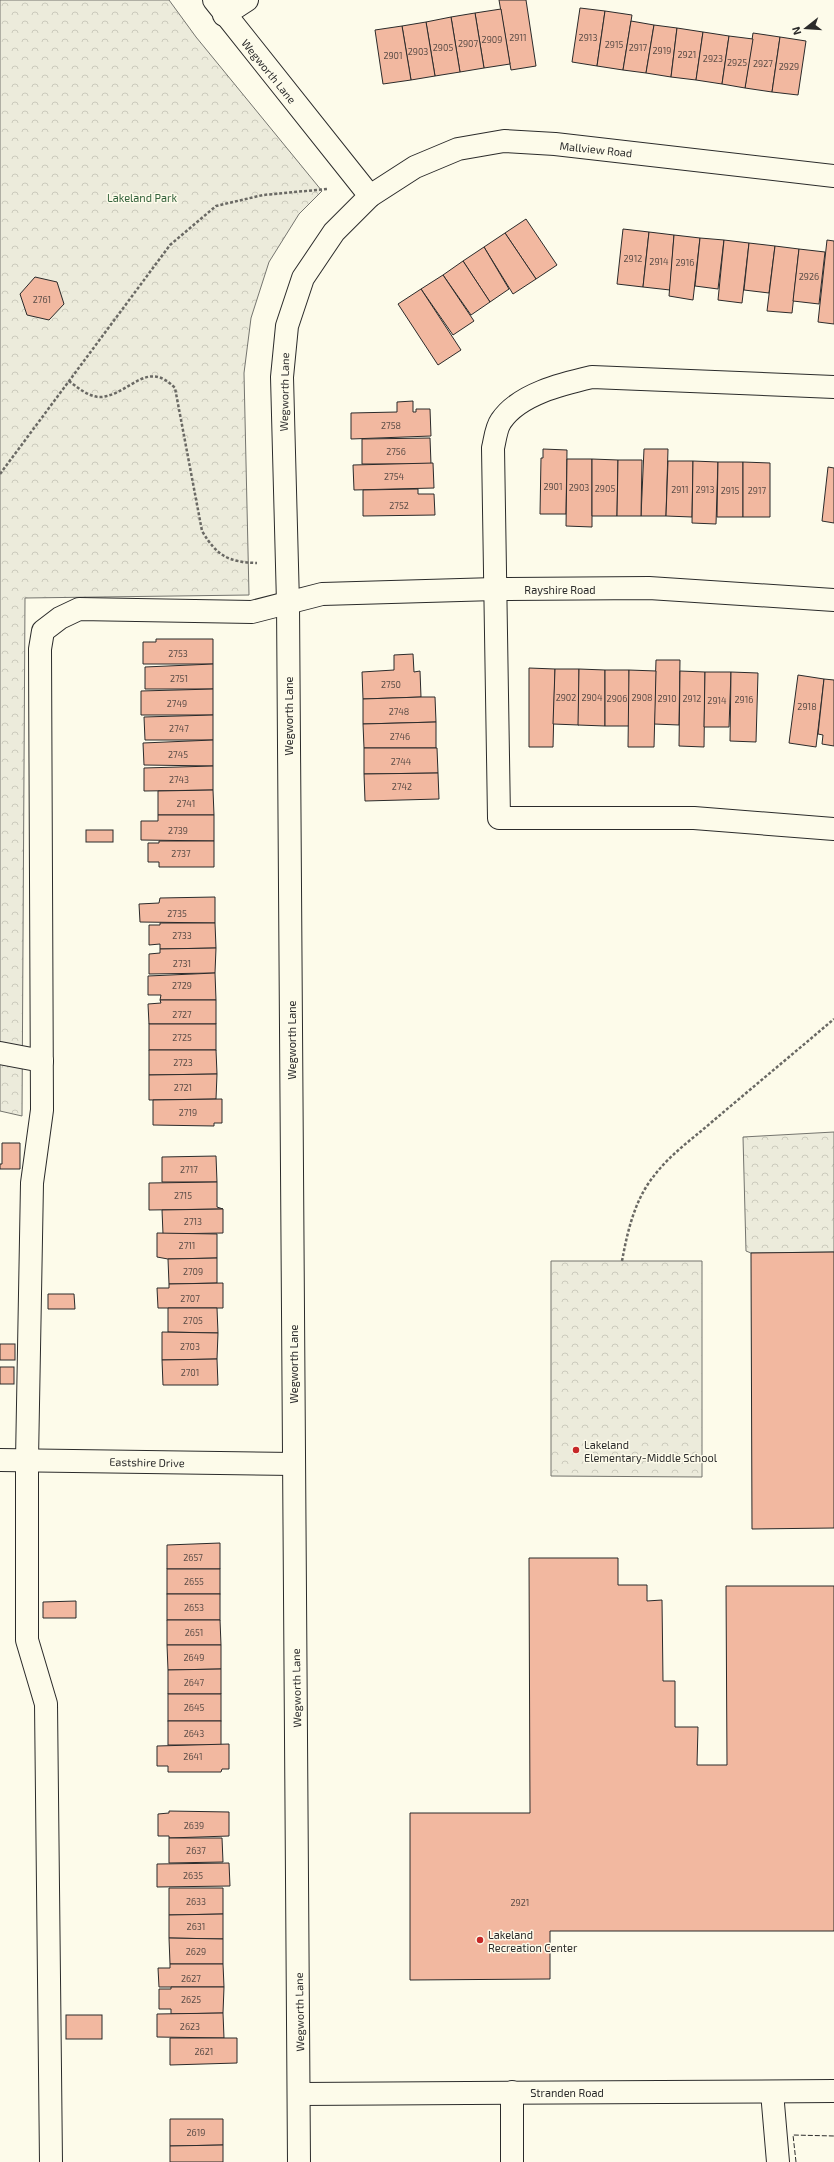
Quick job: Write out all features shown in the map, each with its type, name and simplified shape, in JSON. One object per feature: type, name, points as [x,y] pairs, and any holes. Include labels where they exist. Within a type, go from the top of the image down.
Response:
[{"type":"street","points":[[219,8],[247,0]]},
{"type":"street","name":"Wegworth Lane","points":[[219,8],[370,196],[334,232],[303,278],[287,326],[282,377],[288,603],[300,2094],[299,2162]]},
{"type":"street","name":"Mallview Road","points":[[370,196],[415,167],[458,149],[504,141],[555,144],[834,176]]},
{"type":"street","points":[[834,387],[592,377],[554,386],[521,402],[501,421],[493,448],[499,818],[694,818],[834,829]]},
{"type":"street","name":"Rayshire Road","points":[[42,1061],[40,649],[43,631],[60,618],[79,609],[252,612],[322,594],[495,589],[649,588],[834,600]]},
{"type":"street","points":[[0,1053],[42,1061],[42,1110],[32,1182],[27,1460],[27,1640],[46,1704],[52,2162]]},
{"type":"street","name":"Eastshire Drive","points":[[0,1460],[294,1464]]},
{"type":"street","name":"Stranden Road","points":[[300,2094],[834,2091]]},
{"type":"street","points":[[512,2092],[512,2162]]},
{"type":"street","points":[[772,2092],[778,2162]]},
{"type":"path","points":[[0,474],[170,245],[216,206],[263,195],[329,189]]},
{"type":"path","points":[[69,381],[85,393],[102,397],[121,390],[140,379],[155,375],[168,380],[176,388],[202,531],[209,543],[223,557],[237,562],[257,563]]},
{"type":"path","points":[[622,1261],[626,1240],[637,1205],[648,1184],[669,1156],[703,1130],[834,1019]]},
{"type":"green space","name":"Lakeland Park","points":[[0,0],[169,0],[196,37],[322,191],[299,214],[269,262],[251,318],[244,373],[249,595],[25,598],[22,1116],[0,1111]]},
{"type":"green space","points":[[834,1132],[834,1252],[751,1253],[746,1251],[743,1137]]},
{"type":"green space","points":[[551,1261],[702,1261],[702,1477],[551,1476]]},
{"type":"building","points":[[499,0],[526,0],[536,66],[511,70]]},
{"type":"building","points":[[580,8],[605,11],[597,66],[572,62]]},
{"type":"building","points":[[501,9],[510,64],[484,68],[475,13]]},
{"type":"building","points":[[605,11],[632,15],[623,70],[597,66]]},
{"type":"building","points":[[475,13],[484,68],[460,72],[451,17]]},
{"type":"building","points":[[451,17],[460,72],[435,76],[426,22]]},
{"type":"building","points":[[631,21],[654,25],[646,73],[623,70]]},
{"type":"building","points":[[426,22],[435,76],[411,80],[402,26]]},
{"type":"building","points":[[654,25],[677,28],[671,77],[646,73]]},
{"type":"building","points":[[402,26],[411,80],[383,84],[375,30]]},
{"type":"building","points":[[677,28],[703,32],[696,80],[671,77]]},
{"type":"building","points":[[703,32],[729,36],[722,84],[696,80]]},
{"type":"building","points":[[753,33],[780,37],[772,92],[745,88]]},
{"type":"building","points":[[729,36],[753,39],[745,88],[722,84]]},
{"type":"building","points":[[780,37],[806,41],[798,95],[772,92]]},
{"type":"building","points":[[526,219],[557,265],[536,279],[505,233]]},
{"type":"building","points":[[623,229],[649,232],[643,287],[617,284]]},
{"type":"building","points":[[649,232],[674,235],[670,290],[643,287]]},
{"type":"building","points":[[505,233],[536,279],[513,294],[484,247]]},
{"type":"building","points":[[674,235],[700,238],[693,300],[669,296]]},
{"type":"building","points":[[700,238],[724,240],[718,289],[695,286]]},
{"type":"building","points":[[724,240],[749,243],[742,303],[718,300]]},
{"type":"building","points":[[827,240],[834,241],[834,324],[818,322]]},
{"type":"building","points":[[749,243],[775,246],[769,293],[744,290]]},
{"type":"building","points":[[775,246],[799,249],[792,313],[767,311]]},
{"type":"building","points":[[484,247],[509,289],[490,302],[463,261]]},
{"type":"building","points":[[799,249],[825,252],[819,304],[793,301]]},
{"type":"building","points":[[463,261],[490,302],[471,315],[443,275]]},
{"type":"building","points":[[443,275],[474,321],[453,335],[421,289]]},
{"type":"building","points":[[35,277],[57,282],[64,304],[49,320],[27,315],[20,294]]},
{"type":"building","points":[[421,289],[461,350],[438,365],[398,304]]},
{"type":"building","points":[[413,401],[413,412],[416,412],[416,409],[430,409],[431,436],[351,439],[351,413],[397,412],[397,402]]},
{"type":"building","points":[[430,438],[431,464],[362,464],[362,439]]},
{"type":"building","points":[[543,449],[567,450],[566,514],[540,514],[541,458],[543,458]]},
{"type":"building","points":[[644,449],[668,449],[666,516],[641,516]]},
{"type":"building","points":[[567,459],[592,459],[592,527],[566,526]]},
{"type":"building","points":[[592,459],[618,460],[617,516],[592,516]]},
{"type":"building","points":[[618,460],[642,460],[641,516],[617,516]]},
{"type":"building","points":[[668,461],[693,461],[692,517],[666,516]]},
{"type":"building","points":[[693,461],[718,462],[716,524],[692,523]]},
{"type":"building","points":[[718,462],[743,462],[743,517],[717,517]]},
{"type":"building","points":[[743,462],[770,463],[770,517],[743,517]]},
{"type":"building","points":[[433,463],[434,488],[354,490],[353,465]]},
{"type":"building","points":[[828,467],[834,468],[834,523],[822,521]]},
{"type":"building","points":[[418,489],[418,494],[434,494],[435,515],[363,516],[363,490]]},
{"type":"building","points":[[156,639],[213,639],[213,664],[143,664],[143,642],[156,642]]},
{"type":"building","points":[[413,654],[414,672],[420,671],[421,697],[363,699],[362,672],[394,670],[394,655]]},
{"type":"building","points":[[656,660],[680,660],[679,725],[654,724]]},
{"type":"building","points":[[213,664],[213,689],[145,689],[145,667]]},
{"type":"building","points":[[529,668],[555,669],[553,747],[529,747]]},
{"type":"building","points":[[555,669],[579,669],[579,725],[553,724]]},
{"type":"building","points":[[579,669],[605,670],[605,726],[578,725]]},
{"type":"building","points":[[605,670],[629,670],[630,726],[605,726]]},
{"type":"building","points":[[629,670],[656,671],[654,747],[628,747]]},
{"type":"building","points":[[680,671],[705,672],[704,747],[679,746]]},
{"type":"building","points":[[705,672],[731,672],[729,727],[704,727]]},
{"type":"building","points":[[731,672],[758,673],[756,742],[730,741]]},
{"type":"building","points":[[798,675],[824,679],[816,747],[789,743]]},
{"type":"building","points":[[824,679],[834,680],[834,746],[822,744],[823,735],[818,734]]},
{"type":"building","points":[[213,689],[213,715],[141,715],[141,691]]},
{"type":"building","points":[[435,697],[436,722],[363,724],[363,699]]},
{"type":"building","points":[[213,715],[213,740],[145,740],[144,717]]},
{"type":"building","points":[[436,722],[436,748],[364,748],[363,724]]},
{"type":"building","points":[[213,740],[213,766],[144,765],[143,743]]},
{"type":"building","points":[[364,748],[437,748],[438,773],[364,774]]},
{"type":"building","points":[[213,766],[213,790],[144,791],[144,768]]},
{"type":"building","points":[[438,773],[439,799],[365,801],[364,774]]},
{"type":"building","points":[[213,790],[214,815],[158,815],[158,791]]},
{"type":"building","points":[[158,815],[214,815],[214,841],[141,840],[141,821],[158,821]]},
{"type":"building","points":[[86,830],[113,830],[113,842],[86,842]]},
{"type":"building","points":[[159,841],[214,841],[214,867],[159,867],[159,862],[148,862],[148,843],[159,843]]},
{"type":"building","points":[[215,897],[215,923],[140,922],[139,904],[159,903],[160,898]]},
{"type":"building","points":[[160,923],[215,923],[216,948],[160,949],[160,944],[149,945],[149,925],[160,925]]},
{"type":"building","points":[[216,948],[215,973],[149,974],[149,954],[160,953],[160,949]]},
{"type":"building","points":[[215,973],[216,1000],[160,1000],[161,995],[148,995],[148,976]]},
{"type":"building","points":[[160,1000],[216,1000],[216,1024],[149,1024],[148,1004],[161,1003]]},
{"type":"building","points":[[149,1024],[216,1024],[216,1050],[149,1050]]},
{"type":"building","points":[[149,1050],[216,1050],[217,1074],[149,1075]]},
{"type":"building","points":[[217,1074],[216,1099],[149,1100],[149,1075]]},
{"type":"building","points":[[222,1099],[222,1123],[214,1123],[214,1126],[153,1125],[153,1100]]},
{"type":"building","points":[[2,1143],[20,1143],[20,1169],[0,1169],[0,1164],[2,1164]]},
{"type":"building","points":[[216,1156],[217,1182],[162,1182],[162,1157]]},
{"type":"building","points":[[217,1182],[217,1207],[223,1209],[149,1210],[149,1183]]},
{"type":"building","points":[[223,1209],[223,1233],[163,1234],[162,1210]]},
{"type":"building","points":[[157,1233],[217,1234],[217,1258],[168,1259],[157,1257]]},
{"type":"building","points":[[834,1252],[834,1528],[752,1529],[751,1253]]},
{"type":"building","points":[[217,1258],[217,1283],[169,1284],[168,1259]]},
{"type":"building","points":[[223,1283],[223,1308],[158,1308],[157,1288],[169,1288],[169,1284]]},
{"type":"building","points":[[48,1294],[74,1294],[75,1309],[48,1309]]},
{"type":"building","points":[[168,1308],[217,1308],[218,1333],[168,1332]]},
{"type":"building","points":[[162,1332],[218,1333],[217,1359],[162,1360]]},
{"type":"building","points":[[0,1344],[15,1344],[15,1360],[0,1360]]},
{"type":"building","points":[[217,1359],[218,1385],[163,1385],[162,1360]]},
{"type":"building","points":[[0,1367],[14,1367],[14,1384],[0,1384]]},
{"type":"building","points":[[220,1543],[220,1569],[167,1569],[167,1545]]},
{"type":"building","points":[[529,1558],[618,1558],[618,1585],[647,1585],[647,1601],[662,1600],[663,1681],[675,1681],[675,1727],[698,1727],[697,1765],[727,1765],[726,1586],[834,1586],[834,1931],[550,1931],[550,1979],[410,1980],[410,1813],[530,1813]]},
{"type":"building","points":[[167,1569],[220,1569],[220,1594],[167,1594]]},
{"type":"building","points":[[167,1594],[220,1594],[220,1620],[167,1620]]},
{"type":"building","points":[[76,1601],[76,1618],[43,1618],[43,1602]]},
{"type":"building","points":[[167,1620],[220,1620],[221,1645],[167,1645]]},
{"type":"building","points":[[167,1645],[221,1645],[221,1669],[168,1670]]},
{"type":"building","points":[[221,1669],[221,1694],[168,1694],[168,1670]]},
{"type":"building","points":[[168,1694],[221,1694],[221,1721],[168,1721]]},
{"type":"building","points":[[168,1721],[221,1721],[221,1745],[168,1745]]},
{"type":"building","points":[[229,1744],[229,1769],[222,1769],[221,1772],[168,1772],[168,1766],[157,1766],[157,1746]]},
{"type":"building","points":[[169,1811],[229,1812],[229,1836],[169,1838],[169,1836],[158,1836],[158,1814],[169,1813]]},
{"type":"building","points":[[169,1838],[222,1838],[223,1862],[169,1863]]},
{"type":"building","points":[[229,1863],[230,1886],[157,1887],[157,1864]]},
{"type":"building","points":[[169,1888],[223,1888],[223,1914],[169,1915]]},
{"type":"building","points":[[223,1914],[223,1939],[169,1938],[169,1915]]},
{"type":"building","points":[[169,1938],[223,1939],[223,1964],[170,1964]]},
{"type":"building","points":[[170,1964],[223,1964],[224,1987],[159,1987],[158,1968],[170,1968]]},
{"type":"building","points":[[171,1987],[224,1987],[223,2013],[171,2014],[171,2009],[159,2009],[159,1989],[171,1989]]},
{"type":"building","points":[[223,2013],[224,2038],[157,2037],[157,2014]]},
{"type":"building","points":[[66,2015],[102,2015],[102,2039],[66,2039]]},
{"type":"building","points":[[170,2038],[237,2038],[237,2063],[170,2065]]},
{"type":"building","points":[[170,2119],[223,2119],[223,2145],[170,2146]]},
{"type":"building","points":[[223,2145],[223,2162],[170,2162],[170,2146]]},
{"type":"fence","points":[[796,2162],[793,2135],[834,2136]]},
{"type":"place","name":"Lakeland Elementary-Middle School","points":[[576,1450]]},
{"type":"place","name":"Lakeland Recreation Center","points":[[480,1940]]}]
